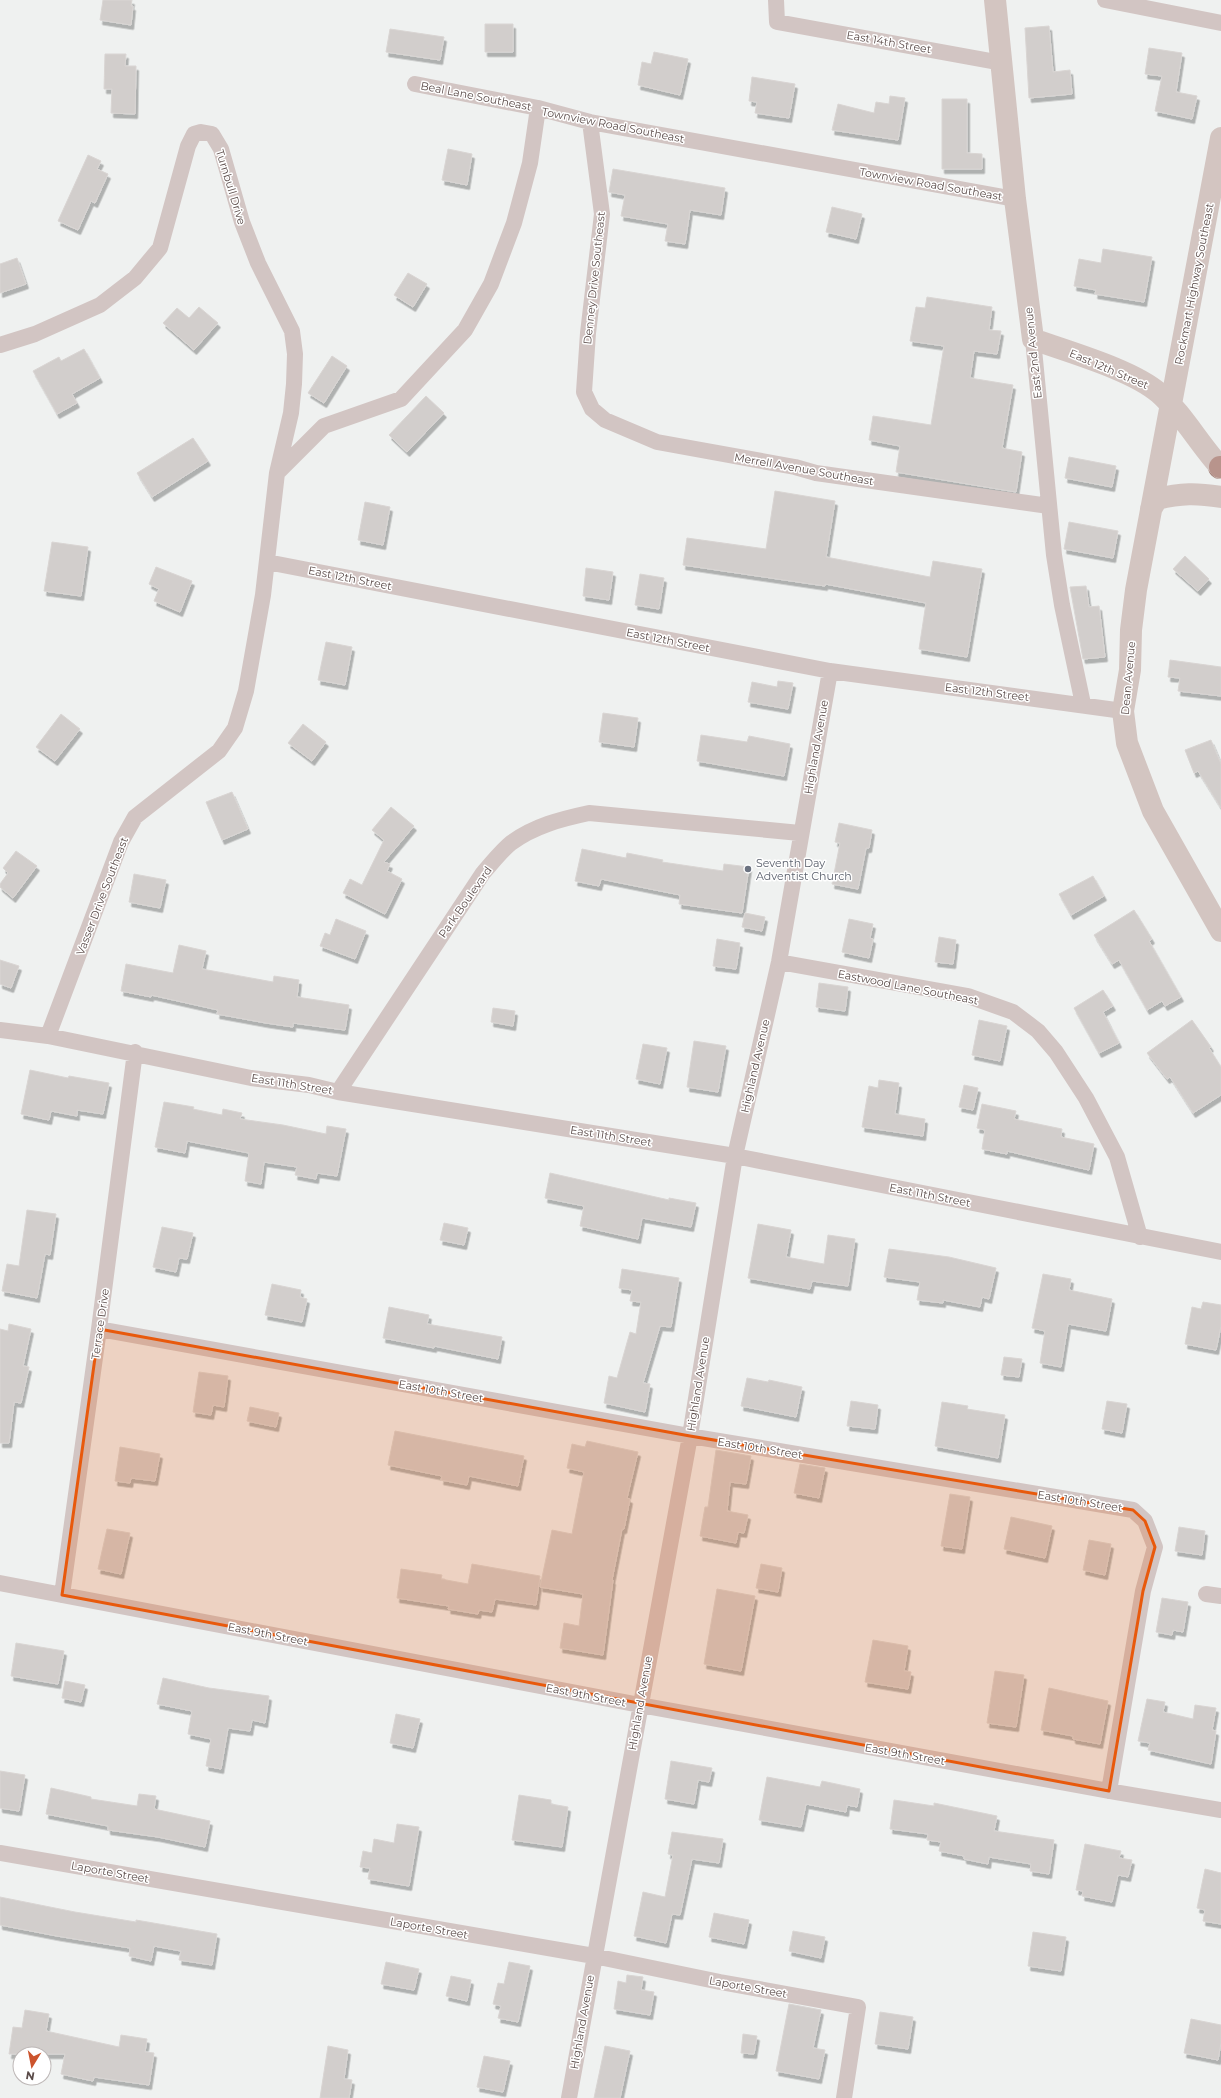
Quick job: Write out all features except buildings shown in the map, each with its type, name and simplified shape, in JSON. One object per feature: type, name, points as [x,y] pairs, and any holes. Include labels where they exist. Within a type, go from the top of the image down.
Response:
[{"type":"main road","name":"East 2nd Avenue","points":[[995,0],[1015,199],[1033,339]]},
{"type":"main road","name":"Rockmart Highway Southeast","points":[[1171,405],[1221,138]]},
{"type":"main road","name":"East 12th Street","points":[[1033,339],[1146,382],[1171,405],[1205,450],[1221,467]]},
{"type":"main road","name":"Dean Avenue","points":[[1171,405],[1136,590],[1130,670],[1123,711],[1127,743],[1153,811],[1221,931]]},
{"type":"main road","points":[[1151,509],[1157,499],[1174,495],[1199,493],[1221,498]]},
{"type":"street","name":"East 14th Street","points":[[776,0],[777,22],[1002,62]]},
{"type":"street","points":[[1105,0],[1221,23]]},
{"type":"street","name":"Beal Lane Southeast","points":[[415,84],[538,108]]},
{"type":"street","name":"Townview Road Southeast","points":[[277,472],[324,426],[401,399],[465,330],[491,284],[514,223],[530,162],[538,108],[590,122],[1015,199]]},
{"type":"street","name":"Denney Drive Southeast","points":[[590,122],[602,214],[588,333],[584,392],[592,409]]},
{"type":"street","name":"Turnbull Drive","points":[[0,345],[35,334],[100,305],[136,278],[160,248],[188,146],[194,134],[201,132],[212,134],[221,149],[242,222],[258,263],[292,332],[295,354],[291,414],[277,472],[267,562]]},
{"type":"street","name":"East 2nd Avenue","points":[[1033,339],[1048,506],[1062,605],[1083,704]]},
{"type":"street","name":"Merrell Avenue Southeast","points":[[592,409],[604,420],[657,442],[795,467],[816,473],[1048,506]]},
{"type":"street","name":"East 12th Street","points":[[267,562],[830,671],[1083,704],[1123,711]]},
{"type":"street","name":"Vasser Drive Southeast","points":[[48,1036],[121,842],[135,817],[219,751],[235,728],[246,691],[267,562]]},
{"type":"street","name":"Highland Avenue","points":[[569,2098],[690,1436],[735,1156],[778,962],[830,671]]},
{"type":"street","name":"Park Boulevard","points":[[338,1092],[483,873],[510,844],[533,830],[558,820],[589,813],[800,834]]},
{"type":"street","name":"Eastwood Lane Southeast","points":[[778,962],[968,996],[1013,1012],[1038,1031],[1056,1052],[1086,1098],[1118,1158],[1140,1237]]},
{"type":"street","name":"East 11th Street","points":[[0,1030],[48,1036],[135,1052],[251,1078],[309,1085],[338,1092],[735,1156],[1221,1252]]},
{"type":"street","name":"Terrace Drive","points":[[62,1595],[99,1329],[135,1052]]},
{"type":"street","name":"East 10th Street","points":[[99,1329],[690,1436],[1133,1510],[1145,1521],[1155,1547],[1143,1590],[1109,1791]]},
{"type":"street","name":"East 9th Street","points":[[0,1583],[640,1705],[1109,1791],[1221,1810]]},
{"type":"street","name":"Laporte Street","points":[[0,1853],[594,1956],[720,1982],[858,2007],[844,2098]]},
{"type":"highlighted area","points":[[99,1329],[690,1436],[1133,1510],[1145,1521],[1155,1547],[1143,1591],[1109,1791],[62,1595]]},
{"type":"place","name":"Seventh Day Adventist Church","points":[[748,869]]}]
